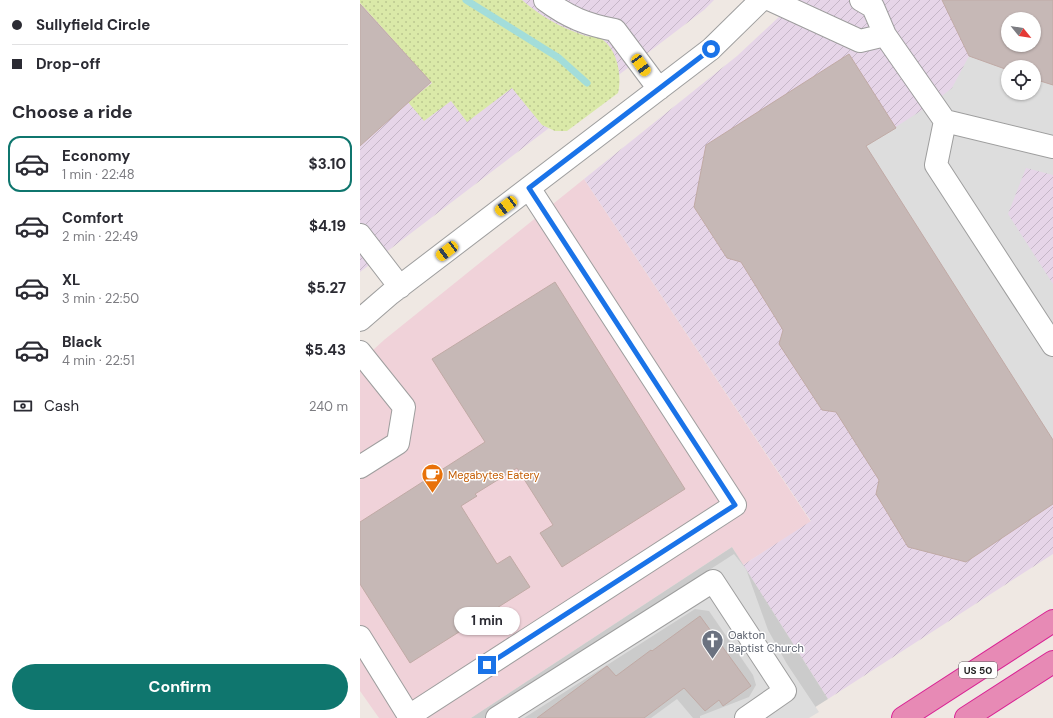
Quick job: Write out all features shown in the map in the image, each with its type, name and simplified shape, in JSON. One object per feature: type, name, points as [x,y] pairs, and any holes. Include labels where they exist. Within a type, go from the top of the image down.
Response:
[{"type":"highway","name":"US 50","points":[[902,718],[1053,621]]},
{"type":"highway","points":[[966,718],[1053,662]]},
{"type":"street","points":[[545,0],[564,14],[594,27],[615,30],[659,89]]},
{"type":"street","points":[[360,320],[400,287],[711,49],[761,0]]},
{"type":"street","points":[[771,0],[860,41],[885,34]]},
{"type":"street","points":[[861,0],[873,7],[885,34],[945,122],[1053,147]]},
{"type":"street","points":[[945,122],[936,166],[1053,345]]},
{"type":"street","points":[[360,637],[409,716],[735,505],[529,188]]},
{"type":"street","points":[[360,235],[400,287]]},
{"type":"street","points":[[360,352],[404,407],[398,443],[360,467]]},
{"type":"street","points":[[497,718],[713,581],[785,691],[746,718]]},
{"type":"shaded area","points":[[360,0],[714,0],[704,10],[360,272]]},
{"type":"shaded area","points":[[797,0],[1053,0],[1053,554],[828,699],[743,565],[811,521],[584,179],[737,56]]},
{"type":"shaded area","points":[[969,56],[1001,67],[1001,100],[1041,100],[1041,81],[1053,85],[1053,175],[1026,168],[1008,214],[1053,284],[1053,440],[866,146],[933,103],[952,88]]},
{"type":"shaded area","points":[[584,179],[811,522],[743,565],[732,547],[471,718],[379,718],[360,691],[360,362],[384,340]]},
{"type":"shaded area","points":[[732,547],[828,699],[798,718],[471,718]]},
{"type":"shaded area","points":[[734,554],[746,569],[768,630],[787,664],[819,712],[809,718],[700,718],[700,716],[749,697],[756,685],[753,675],[709,611],[695,609],[524,718],[489,718],[486,714]]},
{"type":"shaded area","points":[[677,699],[693,718],[651,718]]},
{"type":"green space","points":[[360,0],[522,0],[558,25],[585,36],[601,38],[612,51],[618,65],[618,93],[567,131],[555,131],[542,125],[512,88],[467,122],[451,101],[424,121],[408,102],[432,83],[360,3]]},
{"type":"building","points":[[942,0],[1053,0],[1053,85],[1041,81],[1041,60],[1001,60],[1001,67],[969,56]]},
{"type":"building","points":[[360,4],[431,82],[360,146]]},
{"type":"building","points":[[849,54],[896,128],[866,146],[1053,440],[1053,504],[966,562],[908,547],[876,494],[879,480],[836,412],[822,410],[779,344],[783,330],[741,262],[727,258],[694,207],[706,145]]},
{"type":"building","points":[[555,282],[685,489],[562,567],[540,533],[553,525],[517,468],[475,494],[477,496],[461,506],[497,564],[510,556],[530,587],[410,663],[360,584],[360,522],[485,442],[432,359]]},
{"type":"building","points":[[700,616],[751,686],[723,706],[719,700],[705,711],[684,688],[644,718],[537,718],[607,666],[616,676]]},
{"type":"waterway","points":[[466,0],[559,58],[587,83]]},
{"type":"place","name":"Megabytes Eatery","points":[[433,494]]},
{"type":"place","name":"Oakton Baptist Church","points":[[712,660]]},
{"type":"route","points":[[487,665],[735,505],[529,188],[711,49]]}]
